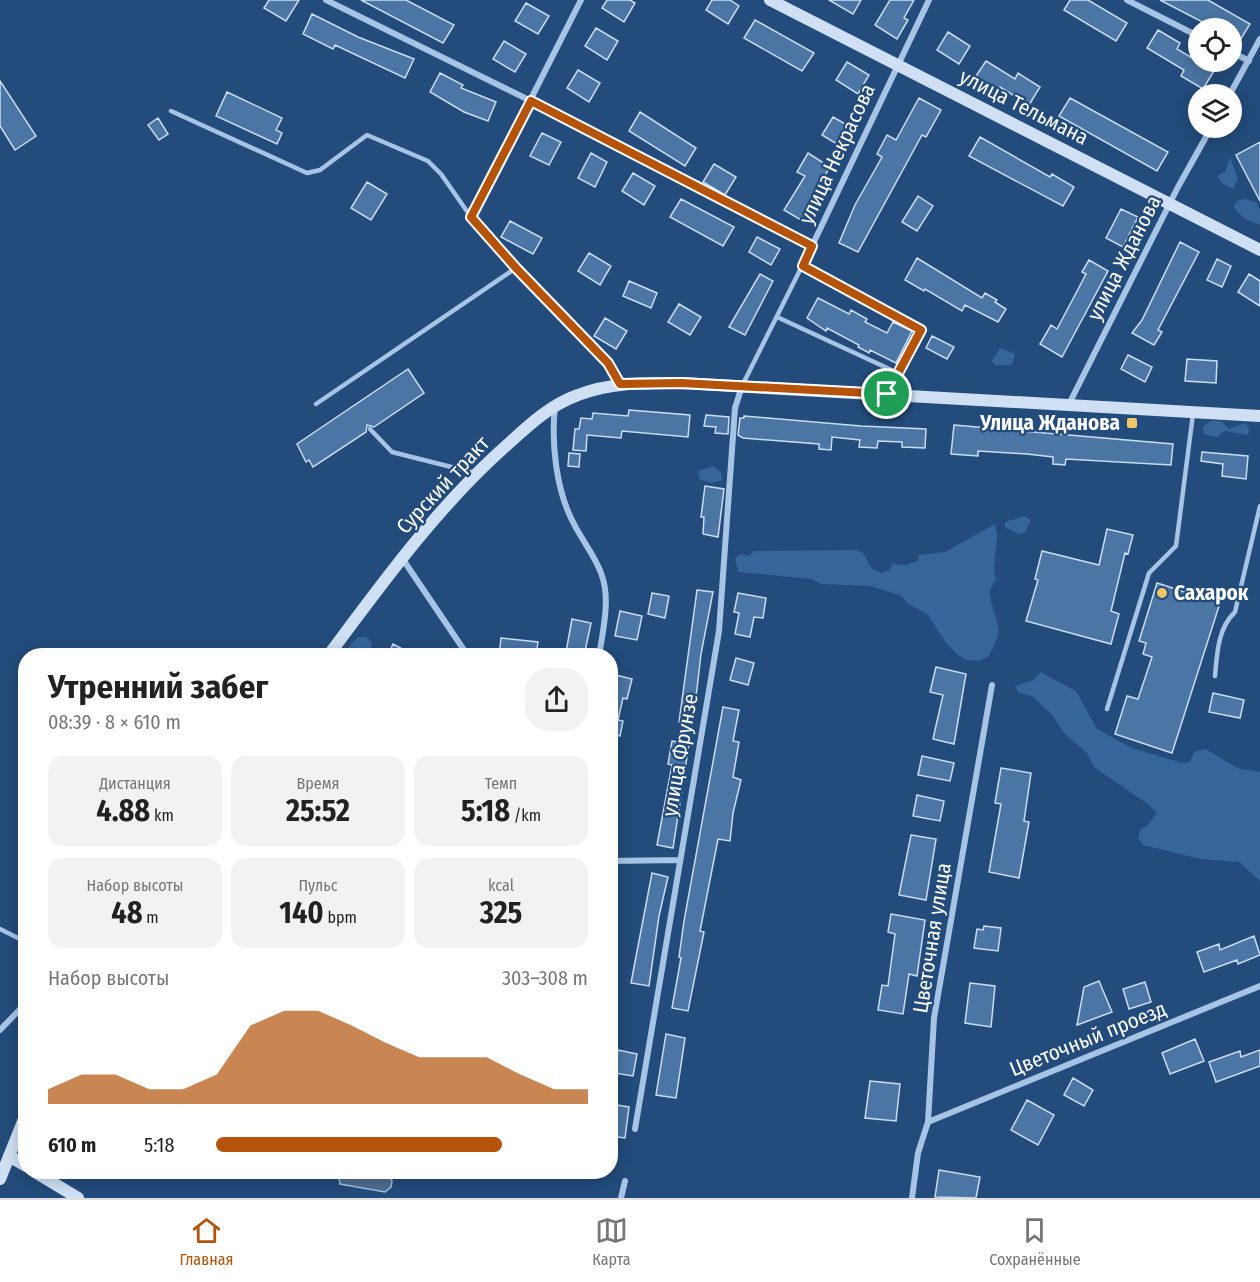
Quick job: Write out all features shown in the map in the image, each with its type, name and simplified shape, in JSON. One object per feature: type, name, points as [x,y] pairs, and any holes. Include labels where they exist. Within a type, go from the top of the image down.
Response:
[{"type":"street","points":[[326,0],[531,101],[812,246]]},
{"type":"street","points":[[471,217],[581,0]]},
{"type":"street","name":"улица Тельмана","points":[[770,0],[1260,250]]},
{"type":"street","name":"улица Некрасова","points":[[812,246],[929,0]]},
{"type":"street","points":[[1127,0],[1188,31]]},
{"type":"street","points":[[1236,84],[1260,39]]},
{"type":"street","points":[[1242,57],[1249,60]]},
{"type":"street","name":"улица Жданова","points":[[1069,405],[1170,203],[1206,138]]},
{"type":"street","name":"Сурский тракт","points":[[334,648],[402,557],[478,473],[528,426],[555,406],[598,388],[620,384],[681,383],[1260,416]]},
{"type":"street","name":"улица Фрунзе","points":[[634,1129],[719,631],[735,408],[742,386]]},
{"type":"street","points":[[555,406],[553,429],[560,481],[572,521],[601,573],[605,594],[605,622],[600,648]]},
{"type":"street","points":[[402,557],[463,648]]},
{"type":"street","name":"Цветочная улица","points":[[912,1198],[918,1153],[928,1122],[934,1018],[992,685]]},
{"type":"street","points":[[618,861],[679,860]]},
{"type":"street","name":"Цветочный проезд","points":[[928,1122],[1260,986]]},
{"type":"street","points":[[0,1030],[18,1011]]},
{"type":"street","points":[[0,1179],[18,1134]]},
{"type":"street","points":[[9,1156],[18,1161]]},
{"type":"street","points":[[47,1179],[78,1198]]},
{"type":"street","points":[[621,1198],[625,1181]]},
{"type":"lane","points":[[171,111],[307,173],[320,170],[366,135],[428,162],[441,174],[471,217],[516,268],[608,363],[620,384]]},
{"type":"lane","name":"улица Некрасова","points":[[742,386],[812,246]]},
{"type":"lane","points":[[803,266],[921,330],[887,394]]},
{"type":"lane","points":[[316,404],[516,268]]},
{"type":"lane","points":[[777,317],[898,374]]},
{"type":"lane","points":[[1107,709],[1149,573],[1176,546],[1193,412]]},
{"type":"lane","points":[[370,429],[392,452],[478,473]]},
{"type":"lane","points":[[1215,676],[1218,646],[1228,619],[1235,612],[1260,506]]},
{"type":"lane","points":[[0,929],[18,938]]},
{"type":"shaded area","points":[[1230,157],[1238,179],[1233,189],[1223,184],[1217,176],[1225,172]]},
{"type":"shaded area","points":[[1246,199],[1256,202],[1260,209],[1260,225],[1245,219],[1234,208],[1236,201]]},
{"type":"shaded area","points":[[1000,348],[1015,354],[1012,365],[995,365],[992,361]]},
{"type":"shaded area","points":[[1210,421],[1221,421],[1229,429],[1244,423],[1249,427],[1248,435],[1225,431],[1217,437],[1204,434],[1203,427]]},
{"type":"shaded area","points":[[713,466],[721,472],[722,480],[712,483],[700,480],[698,471]]},
{"type":"shaded area","points":[[1024,516],[1031,520],[1025,532],[1018,534],[1005,527],[1005,522]]},
{"type":"shaded area","points":[[995,524],[997,538],[994,573],[996,580],[992,586],[990,599],[997,620],[998,634],[989,656],[979,661],[966,660],[958,655],[946,643],[928,615],[909,604],[900,595],[870,586],[821,584],[811,579],[738,572],[735,558],[740,554],[748,556],[755,551],[856,550],[863,553],[872,569],[881,573],[889,570],[893,564],[907,565],[919,560],[918,555],[945,552]]},
{"type":"shaded area","points":[[358,637],[366,637],[372,643],[371,648],[348,648]]},
{"type":"shaded area","points":[[1040,672],[1076,691],[1097,729],[1132,748],[1182,763],[1190,762],[1194,752],[1206,749],[1237,768],[1260,772],[1260,881],[1239,862],[1201,859],[1143,845],[1138,838],[1140,830],[1148,825],[1157,813],[1094,767],[1087,753],[1065,734],[1052,715],[1032,696],[1019,693],[1015,686],[1034,680]]},
{"type":"shaded area","points":[[339,1179],[391,1179],[392,1181],[391,1187],[385,1192],[340,1184]]},
{"type":"building","points":[[269,0],[299,0],[286,21],[264,8]]},
{"type":"building","points":[[361,0],[406,0],[454,25],[443,43]]},
{"type":"building","points":[[607,0],[630,0],[635,3],[624,22],[602,8]]},
{"type":"building","points":[[712,0],[730,0],[739,6],[728,24],[706,10]]},
{"type":"building","points":[[829,0],[861,0],[853,14]]},
{"type":"building","points":[[890,0],[914,0],[904,18],[908,20],[897,39],[875,25]]},
{"type":"building","points":[[1070,0],[1088,0],[1127,23],[1116,41],[1064,10]]},
{"type":"building","points":[[1160,0],[1208,0],[1240,18],[1195,18]]},
{"type":"building","points":[[526,3],[549,16],[538,34],[515,21]]},
{"type":"building","points":[[312,14],[358,37],[414,59],[405,78],[335,45],[333,49],[303,34]]},
{"type":"building","points":[[1242,19],[1250,24],[1242,37]]},
{"type":"building","points":[[755,20],[814,53],[802,71],[744,38]]},
{"type":"building","points":[[596,28],[618,41],[607,60],[585,46]]},
{"type":"building","points":[[1158,30],[1180,43],[1177,49],[1188,56],[1188,72],[1213,72],[1206,84],[1195,84],[1181,76],[1184,70],[1147,48]]},
{"type":"building","points":[[948,32],[970,46],[959,64],[937,50]]},
{"type":"building","points":[[504,41],[526,54],[515,72],[493,59]]},
{"type":"building","points":[[986,61],[1015,79],[1018,73],[1040,87],[1029,105],[1000,87],[996,93],[974,79]]},
{"type":"building","points":[[847,62],[869,75],[858,94],[836,80]]},
{"type":"building","points":[[578,70],[600,83],[589,102],[567,88]]},
{"type":"building","points":[[440,73],[463,85],[461,88],[496,102],[488,121],[464,112],[430,92]]},
{"type":"building","points":[[0,81],[36,136],[15,150],[0,126]]},
{"type":"building","points":[[227,92],[282,118],[276,130],[282,133],[277,144],[216,116]]},
{"type":"building","points":[[919,98],[941,110],[926,137],[922,135],[858,252],[839,243],[855,205],[882,157],[877,154],[887,135],[896,140]]},
{"type":"building","points":[[1070,98],[1168,152],[1157,171],[1059,116]]},
{"type":"building","points":[[640,112],[696,148],[685,166],[629,131]]},
{"type":"building","points":[[833,117],[856,130],[845,149],[822,135]]},
{"type":"building","points":[[158,118],[168,134],[159,140],[148,125]]},
{"type":"building","points":[[542,133],[561,142],[549,165],[530,156]]},
{"type":"building","points":[[980,137],[1050,177],[1052,174],[1074,187],[1063,206],[969,156]]},
{"type":"building","points":[[1260,142],[1260,201],[1236,155]]},
{"type":"building","points":[[591,153],[607,162],[595,187],[578,178]]},
{"type":"building","points":[[808,153],[830,167],[810,200],[817,205],[806,223],[784,210],[805,176],[797,172]]},
{"type":"building","points":[[714,164],[736,177],[725,195],[703,182]]},
{"type":"building","points":[[633,173],[655,186],[644,205],[622,191]]},
{"type":"building","points":[[367,182],[387,194],[371,220],[351,208]]},
{"type":"building","points":[[918,196],[933,206],[917,231],[902,222]]},
{"type":"building","points":[[681,199],[734,227],[723,246],[670,217]]},
{"type":"building","points":[[1121,209],[1138,217],[1123,247],[1106,238]]},
{"type":"building","points":[[510,221],[542,238],[533,254],[501,237]]},
{"type":"building","points":[[757,237],[780,249],[771,265],[749,252]]},
{"type":"building","points":[[1180,242],[1199,252],[1158,330],[1162,332],[1154,345],[1132,333],[1142,320]]},
{"type":"building","points":[[589,253],[611,266],[600,285],[578,271]]},
{"type":"building","points":[[917,258],[982,298],[985,293],[997,300],[995,302],[1006,309],[998,322],[965,305],[962,311],[905,280]]},
{"type":"building","points":[[1217,259],[1231,266],[1222,287],[1207,280]]},
{"type":"building","points":[[1089,260],[1108,271],[1062,357],[1040,344],[1051,325],[1057,329],[1086,274],[1082,272]]},
{"type":"building","points":[[760,274],[773,281],[745,335],[729,327]]},
{"type":"building","points":[[1249,274],[1260,281],[1260,306],[1238,292]]},
{"type":"building","points":[[629,281],[657,293],[651,308],[623,296]]},
{"type":"building","points":[[818,298],[849,314],[851,310],[867,319],[865,322],[887,333],[893,322],[912,331],[896,363],[870,350],[869,353],[858,347],[859,345],[827,328],[826,331],[807,318]]},
{"type":"building","points":[[679,304],[701,317],[690,335],[668,322]]},
{"type":"building","points":[[605,318],[627,331],[616,349],[594,336]]},
{"type":"building","points":[[932,336],[954,347],[947,359],[926,348]]},
{"type":"building","points":[[1128,355],[1152,367],[1145,382],[1121,369]]},
{"type":"building","points":[[1187,359],[1217,361],[1216,383],[1185,381]]},
{"type":"building","points":[[408,369],[424,393],[374,427],[367,425],[366,432],[313,467],[309,460],[306,462],[297,444]]},
{"type":"building","points":[[629,410],[690,415],[688,437],[622,431],[621,438],[587,435],[586,451],[573,450],[575,429],[579,429],[581,418],[592,419],[593,413],[628,416]]},
{"type":"building","points":[[706,415],[729,417],[728,434],[715,433],[716,427],[704,426]]},
{"type":"building","points":[[744,416],[926,429],[925,448],[902,447],[902,442],[878,441],[877,448],[859,447],[860,440],[832,437],[831,450],[819,449],[819,444],[743,438],[738,435],[740,418]]},
{"type":"building","points":[[954,425],[1173,444],[1171,465],[1066,459],[1065,465],[1053,464],[1053,457],[1027,454],[978,451],[978,456],[951,454]]},
{"type":"building","points":[[1202,452],[1248,456],[1246,479],[1222,476],[1223,464],[1201,461]]},
{"type":"building","points":[[569,453],[580,454],[579,467],[568,466]]},
{"type":"building","points":[[705,486],[724,489],[718,537],[703,534],[704,517],[701,517]]},
{"type":"building","points":[[1107,529],[1133,535],[1128,554],[1125,553],[1111,611],[1119,614],[1111,644],[1026,621],[1038,580],[1035,579],[1042,551],[1099,565]]},
{"type":"building","points":[[1157,583],[1220,603],[1172,753],[1115,734],[1127,696],[1138,699],[1152,657],[1143,654],[1146,643],[1139,641]]},
{"type":"building","points":[[697,590],[713,592],[701,654],[693,723],[679,722]]},
{"type":"building","points":[[652,593],[669,596],[665,618],[648,614]]},
{"type":"building","points":[[738,593],[766,598],[763,618],[754,617],[750,637],[735,634],[739,613],[734,612]]},
{"type":"building","points":[[620,611],[642,616],[637,640],[615,636]]},
{"type":"building","points":[[572,619],[591,623],[586,648],[567,648]]},
{"type":"building","points":[[501,638],[538,642],[537,648],[500,648]]},
{"type":"building","points":[[736,658],[754,663],[748,685],[730,680]]},
{"type":"building","points":[[936,667],[966,674],[954,744],[933,739],[943,695],[930,692]]},
{"type":"building","points":[[618,676],[632,679],[627,699],[623,698],[618,720]]},
{"type":"building","points":[[1213,693],[1244,700],[1240,718],[1209,712]]},
{"type":"building","points":[[723,707],[739,710],[733,741],[739,742],[733,777],[741,780],[733,813],[730,841],[718,839],[700,931],[704,932],[688,1011],[672,1008],[681,958],[679,957],[684,921]]},
{"type":"building","points":[[618,720],[623,721],[620,736],[618,736]]},
{"type":"building","points":[[672,741],[689,744],[673,848],[657,845],[672,765],[668,764]]},
{"type":"building","points":[[922,756],[954,763],[950,781],[918,775]]},
{"type":"building","points":[[1001,768],[1031,773],[1024,821],[1029,822],[1019,878],[989,872],[1001,804],[995,803]]},
{"type":"building","points":[[917,795],[944,801],[940,821],[913,816]]},
{"type":"building","points":[[911,835],[936,839],[926,900],[899,895]]},
{"type":"building","points":[[652,873],[668,877],[659,916],[649,986],[631,983]]},
{"type":"building","points":[[891,914],[925,920],[917,976],[909,974],[903,1014],[878,1010],[882,985],[888,986],[895,934],[888,932]]},
{"type":"building","points":[[984,926],[1001,928],[998,951],[974,948],[977,929],[983,930]]},
{"type":"building","points":[[1254,936],[1260,955],[1238,964],[1237,960],[1204,972],[1197,952],[1219,944],[1220,950]]},
{"type":"building","points":[[1099,981],[1112,1012],[1077,1025],[1084,987]]},
{"type":"building","points":[[1145,982],[1151,1002],[1129,1009],[1123,989]]},
{"type":"building","points":[[970,983],[995,986],[991,1027],[965,1023]]},
{"type":"building","points":[[666,1034],[685,1038],[676,1098],[656,1095]]},
{"type":"building","points":[[1195,1039],[1204,1061],[1170,1074],[1162,1053]]},
{"type":"building","points":[[618,1050],[637,1054],[633,1076],[618,1074]]},
{"type":"building","points":[[1260,1050],[1260,1066],[1216,1082],[1209,1062],[1240,1051],[1241,1057]]},
{"type":"building","points":[[1073,1078],[1093,1090],[1084,1106],[1064,1095]]},
{"type":"building","points":[[870,1081],[900,1084],[896,1121],[865,1118]]},
{"type":"building","points":[[1027,1100],[1054,1115],[1038,1145],[1011,1130]]},
{"type":"building","points":[[618,1105],[629,1107],[625,1138],[618,1137]]},
{"type":"building","points":[[939,1170],[980,1177],[976,1198],[935,1197]]},
{"type":"place","name":"Улица Жданова","points":[[1132,423]]},
{"type":"place","name":"Сахарок","points":[[1162,593]]},
{"type":"route","points":[[531,101],[812,246],[803,266],[921,330],[887,394],[681,383],[620,384],[608,363],[516,268],[471,217],[531,101]]}]
